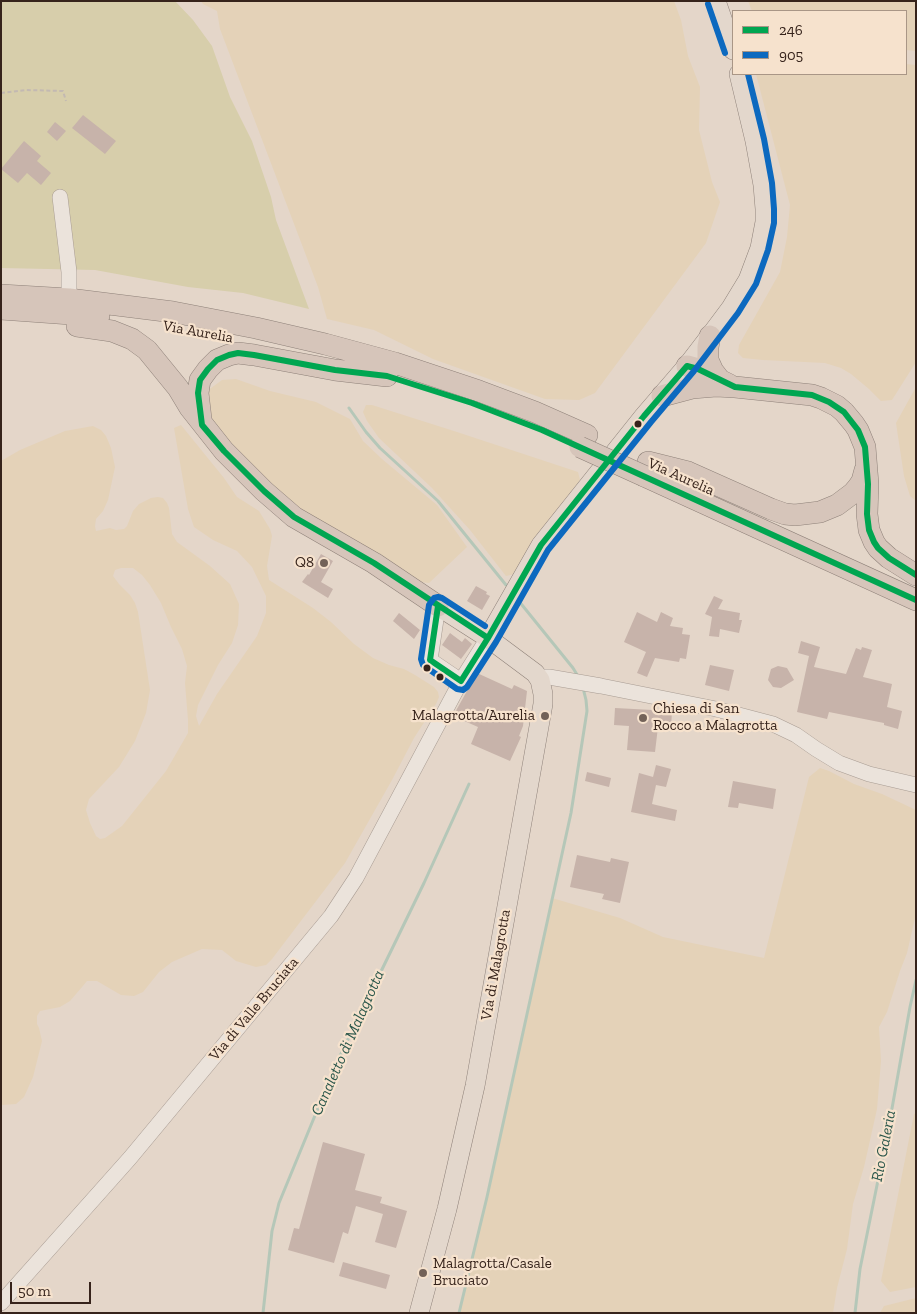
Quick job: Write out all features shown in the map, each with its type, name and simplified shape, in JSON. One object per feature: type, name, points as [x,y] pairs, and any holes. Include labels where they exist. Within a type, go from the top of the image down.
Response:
[{"type":"highway","name":"Via Aurelia","points":[[1,306],[70,299],[173,312],[273,332],[395,363],[535,412],[584,441],[646,469],[916,584]]},
{"type":"highway","name":"Via Aurelia","points":[[1,306],[32,311],[102,317],[197,331],[323,358],[472,403],[534,427],[584,441]]},
{"type":"highway","points":[[32,311],[54,322],[112,331],[132,338],[160,364],[202,425],[224,451],[264,491],[294,516],[374,563],[438,606]]},
{"type":"highway","points":[[710,336],[707,352],[708,360],[721,385]]},
{"type":"highway","points":[[202,425],[198,393],[200,380],[217,360],[228,355],[238,353],[254,355],[334,370],[387,376]]},
{"type":"highway","points":[[687,366],[697,381],[807,394],[821,398],[844,412],[858,430],[865,447],[868,523],[874,542],[889,558],[916,575]]},
{"type":"highway","points":[[662,396],[692,388],[721,385]]},
{"type":"highway","points":[[646,469],[688,472],[771,509],[795,515],[820,512],[845,500],[858,488],[866,463]]},
{"type":"highway","name":"Via Aurelia","points":[[646,469],[916,600]]},
{"type":"main road","points":[[716,1],[732,47]]},
{"type":"main road","points":[[488,638],[541,545],[582,492],[687,366],[731,308],[748,280],[760,248],[765,222],[765,209],[755,141],[739,75]]},
{"type":"main road","points":[[438,606],[488,638],[539,677]]},
{"type":"main road","name":"Via di Malagrotta","points":[[419,1313],[447,1209],[475,1086],[542,704],[542,683],[539,677]]},
{"type":"street","points":[[60,196],[69,272],[70,299]]},
{"type":"street","points":[[438,606],[430,660],[461,681]]},
{"type":"street","name":"Via di Valle Bruciata","points":[[1,1303],[130,1158],[331,916],[356,878],[461,681],[488,638]]},
{"type":"street","points":[[539,677],[570,680],[716,709],[773,724],[796,735],[839,763],[869,774],[914,784]]},
{"type":"path","points":[[1,93],[26,90],[63,91],[66,101]]},
{"type":"shaded area","points":[[1,1],[175,1],[193,20],[212,46],[230,97],[252,141],[271,197],[276,220],[309,309],[243,293],[188,287],[95,270],[1,268]]},
{"type":"shaded area","points":[[201,1],[674,1],[681,20],[688,56],[700,87],[699,130],[712,182],[720,202],[706,243],[595,393],[579,400],[545,399],[433,359],[374,330],[327,319],[318,287],[220,29],[217,11]]},
{"type":"shaded area","points":[[748,1],[916,1],[916,51],[907,50],[907,10],[752,10]]},
{"type":"shaded area","points":[[907,64],[916,65],[916,362],[892,400],[881,401],[851,374],[841,368],[825,363],[743,358],[738,353],[739,345],[780,272],[787,237],[790,205],[756,75],[907,75]]},
{"type":"shaded area","points":[[236,379],[270,391],[316,402],[350,419],[363,441],[437,505],[467,547],[429,583],[419,582],[298,510],[265,484],[208,417],[207,391],[222,380]]},
{"type":"shaded area","points":[[916,387],[916,501],[910,496],[904,476],[896,423]]},
{"type":"shaded area","points":[[366,405],[372,405],[578,472],[580,480],[515,574],[506,576],[470,530],[432,488],[379,438],[363,412]]},
{"type":"shaded area","points":[[181,425],[237,497],[259,511],[272,536],[267,566],[269,580],[313,608],[373,658],[404,669],[434,687],[439,697],[414,738],[345,863],[266,965],[256,967],[236,961],[222,950],[202,949],[172,962],[159,972],[143,992],[134,996],[121,995],[97,981],[87,981],[70,1001],[60,1007],[40,1011],[37,1016],[37,1024],[42,1041],[33,1077],[24,1097],[16,1104],[1,1105],[1,461],[20,450],[65,431],[93,426],[101,430],[111,448],[115,467],[108,500],[103,511],[96,519],[96,531],[110,528],[116,530],[124,529],[133,511],[139,504],[151,498],[163,498],[169,508],[172,534],[177,542],[210,566],[230,584],[239,604],[238,625],[232,643],[218,665],[198,705],[196,716],[199,726],[217,694],[257,636],[266,613],[266,596],[252,567],[237,551],[213,540],[194,527],[188,509],[174,428]],"holes":[[[133,568],[142,575],[161,603],[182,649],[187,666],[185,683],[188,733],[166,771],[122,826],[105,838],[100,839],[96,836],[86,810],[89,799],[119,767],[135,741],[146,713],[150,690],[138,612],[130,595],[113,576],[115,570]]]},
{"type":"shaded area","points":[[820,768],[916,810],[915,918],[907,953],[887,1012],[879,1027],[881,1061],[877,1109],[864,1167],[853,1204],[847,1249],[833,1313],[459,1313],[487,1197],[552,898],[620,918],[663,937],[764,958],[809,777]]},
{"type":"shaded area","points":[[916,1113],[916,1287],[890,1292],[881,1281],[914,1114]]},
{"type":"shaded area","points":[[916,1298],[916,1313],[880,1313],[884,1306]]},
{"type":"building","points":[[83,115],[116,141],[105,154],[72,128]]},
{"type":"building","points":[[55,122],[66,131],[57,141],[47,132]]},
{"type":"building","points":[[24,141],[41,156],[37,161],[51,173],[41,185],[27,173],[18,183],[1,169]]},
{"type":"building","points":[[321,554],[333,561],[321,582],[333,589],[328,598],[302,582],[309,575]]},
{"type":"building","points":[[476,586],[487,592],[486,594],[490,596],[482,610],[467,601]]},
{"type":"building","points":[[714,596],[723,600],[718,609],[740,613],[739,620],[742,620],[739,633],[720,629],[719,637],[709,636],[712,617],[705,614]]},
{"type":"building","points":[[637,612],[657,622],[661,612],[673,618],[670,626],[683,628],[682,634],[690,635],[686,659],[680,658],[679,662],[655,658],[647,677],[637,673],[646,652],[624,642]]},
{"type":"building","points":[[399,613],[420,630],[414,639],[393,621]]},
{"type":"building","points":[[450,633],[462,642],[465,638],[472,644],[461,659],[442,645]]},
{"type":"building","points":[[801,641],[820,647],[814,667],[846,674],[856,648],[861,650],[862,647],[872,650],[863,677],[892,684],[887,707],[902,711],[898,729],[884,725],[884,723],[829,712],[827,719],[797,712],[809,656],[798,653]]},
{"type":"building","points":[[710,665],[734,670],[729,691],[705,685]]},
{"type":"building","points":[[778,666],[787,668],[794,680],[781,688],[773,687],[768,680],[771,669]]},
{"type":"building","points":[[477,673],[512,689],[514,685],[527,691],[523,726],[519,736],[521,737],[510,761],[471,744],[478,727],[453,716]]},
{"type":"building","points":[[615,708],[672,711],[671,728],[658,727],[655,752],[627,750],[629,726],[614,725]]},
{"type":"building","points":[[656,765],[671,769],[666,787],[656,785],[652,804],[677,810],[675,821],[631,812],[639,773],[653,777]]},
{"type":"building","points":[[587,772],[611,778],[609,787],[585,781]]},
{"type":"building","points":[[733,781],[776,789],[773,809],[739,803],[738,808],[728,807]]},
{"type":"building","points":[[577,855],[610,862],[611,858],[629,862],[620,903],[602,899],[604,894],[570,887]]},
{"type":"building","points":[[323,1142],[365,1154],[355,1190],[382,1197],[380,1203],[407,1211],[396,1248],[375,1242],[383,1214],[356,1206],[348,1234],[343,1232],[334,1263],[288,1250],[294,1228],[299,1229]]},
{"type":"building","points":[[343,1262],[390,1275],[386,1289],[339,1276]]},
{"type":"waterway","points":[[349,408],[380,448],[438,501],[506,585]]},
{"type":"waterway","points":[[518,600],[579,678]]},
{"type":"waterway","points":[[459,1313],[487,1197],[571,813],[587,711],[583,688]]},
{"type":"waterway","name":"Canaletto di Malagrotta","points":[[263,1313],[272,1231],[279,1203],[337,1062],[424,883],[469,784]]},
{"type":"waterway","name":"Rio Galeria","points":[[855,1313],[860,1269],[916,980]]},
{"type":"transit line","name":"905","points":[[708,4],[725,53]]},
{"type":"transit line","name":"905","points":[[485,626],[442,598],[434,598],[429,605],[421,659],[423,665],[457,689],[463,690],[467,687],[496,642],[548,550],[694,371],[738,313],[756,284],[768,250],[774,223],[774,209],[772,183],[764,139],[748,75]]},
{"type":"transit line","name":"246","points":[[488,638],[374,563],[294,517],[264,491],[224,451],[202,425],[198,393],[200,380],[208,369],[217,360],[229,355],[238,353],[254,355],[335,370],[387,376],[472,403],[542,430],[916,600]]},
{"type":"transit line","name":"246","points":[[438,606],[430,660],[461,681],[541,545],[644,416],[687,366],[698,369],[735,387],[812,395],[829,402],[844,412],[858,430],[865,447],[868,484],[867,514],[869,530],[874,542],[889,558],[916,575]]},
{"type":"place","name":"Q8","points":[[324,563]]},
{"type":"place","name":"Malagrotta/Aurelia","points":[[545,716]]},
{"type":"place","name":"Chiesa di San Rocco a Malagrotta","points":[[643,718]]},
{"type":"place","name":"Malagrotta/Casale Bruciato","points":[[423,1273]]}]
